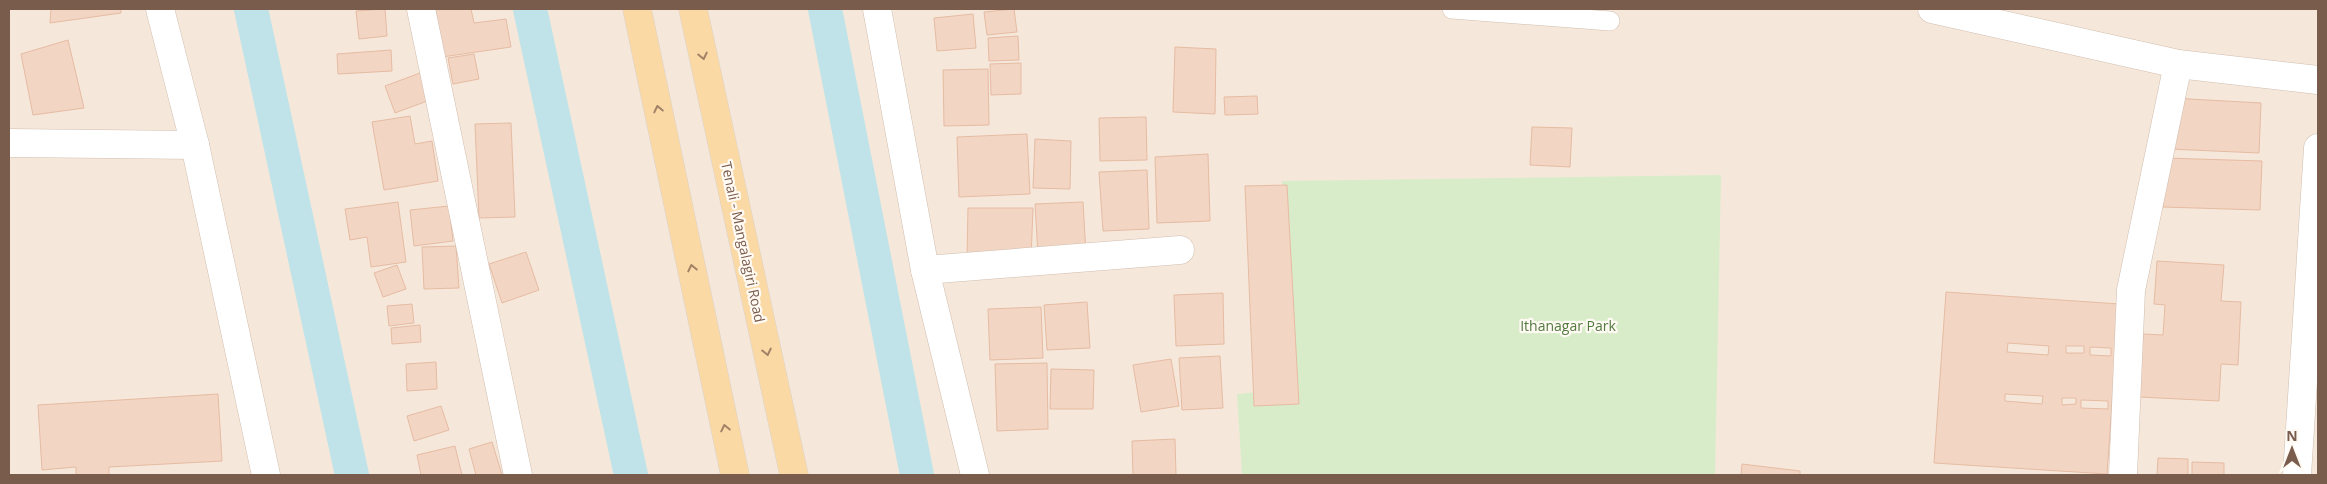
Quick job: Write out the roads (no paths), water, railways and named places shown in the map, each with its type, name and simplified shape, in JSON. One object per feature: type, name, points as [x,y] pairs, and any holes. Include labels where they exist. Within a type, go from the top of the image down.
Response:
[{"type":"main road","points":[[638,9],[735,475]]},
{"type":"main road","name":"Tenali - Mangalagiri Road","points":[[693,9],[794,475]]},
{"type":"street","points":[[160,9],[195,145],[266,475]]},
{"type":"street","points":[[421,9],[518,475]]},
{"type":"street","points":[[877,9],[925,270],[975,475]]},
{"type":"street","points":[[1932,9],[2178,64],[2318,80]]},
{"type":"street","points":[[2123,475],[2131,290],[2178,64]]},
{"type":"street","points":[[9,143],[195,145]]},
{"type":"street","points":[[2297,475],[2318,148]]},
{"type":"street","points":[[925,270],[1180,250]]},
{"type":"lane","points":[[1452,9],[1610,21]]},
{"type":"waterway","points":[[251,9],[352,475]]},
{"type":"waterway","points":[[530,9],[631,475]]},
{"type":"waterway","points":[[825,9],[917,475]]},
{"type":"park label","name":"Ithanagar Park","points":[[1568,326]]}]
